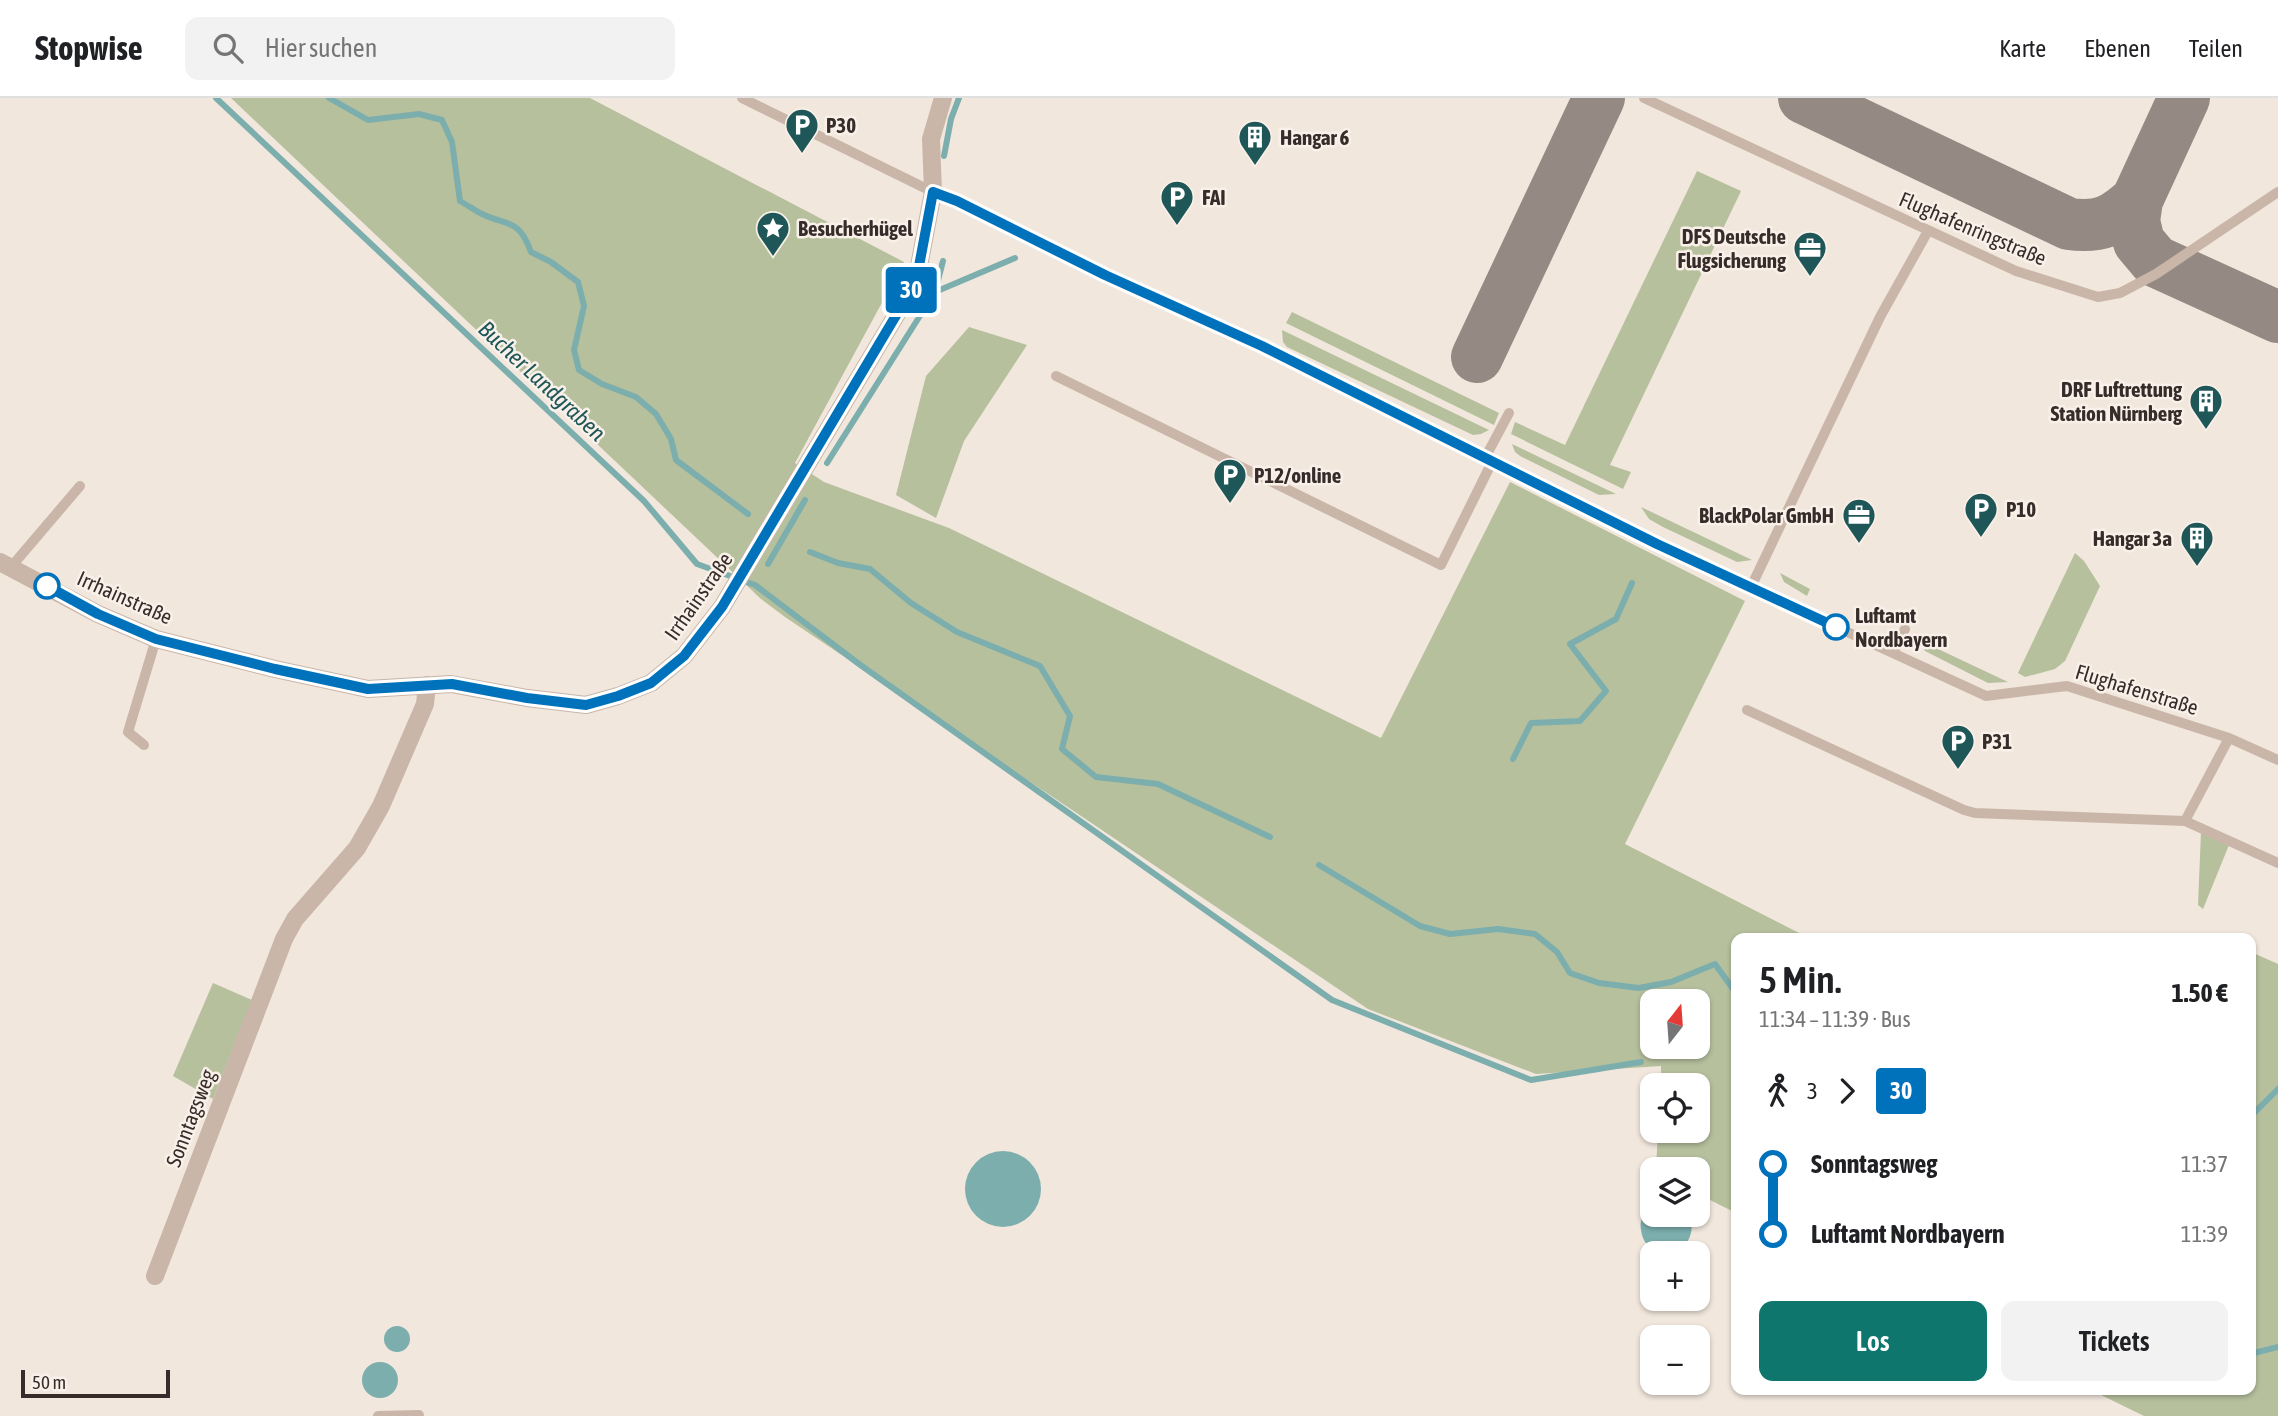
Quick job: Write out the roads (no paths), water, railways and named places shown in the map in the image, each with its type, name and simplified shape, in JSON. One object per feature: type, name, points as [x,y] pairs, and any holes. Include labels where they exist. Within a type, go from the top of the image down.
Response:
[{"type":"street","name":"Irrhainstraße","points":[[6,564],[98,614],[156,639],[368,689],[452,684],[527,698],[586,705],[651,683],[684,656],[722,607],[916,282],[933,192],[931,139],[943,98]]},
{"type":"street","name":"Sonntagsweg","points":[[155,1276],[284,939],[295,919],[357,848],[382,806],[425,704],[427,685]]},
{"type":"lane","name":"Flughafenstraße","points":[[742,98],[1105,275],[1262,346],[1488,460],[1751,587],[1986,696],[2067,686],[2229,738],[2278,760]]},
{"type":"lane","name":"Flughafenringstraße","points":[[1644,98],[2016,271],[2098,297],[2120,293],[2156,274],[2278,192]]},
{"type":"lane","points":[[1751,587],[1880,317],[1928,231]]},
{"type":"lane","points":[[1056,376],[1441,565],[1509,413]]},
{"type":"lane","points":[[6,564],[80,486]]},
{"type":"lane","points":[[1893,653],[1905,629]]},
{"type":"lane","points":[[144,745],[128,732],[156,639]]},
{"type":"lane","points":[[1747,710],[1975,813],[2185,821],[2278,863]]},
{"type":"lane","points":[[2185,821],[2229,738]]},
{"type":"lane","points":[[378,1416],[419,1415]]},
{"type":"water","points":[[1003,1151],[1018,1154],[1030,1162],[1038,1174],[1041,1189],[1038,1204],[1030,1216],[1018,1224],[1003,1227],[988,1224],[976,1216],[968,1204],[965,1189],[968,1174],[976,1162],[988,1154]]},
{"type":"water","points":[[1641,1227],[1692,1229],[1687,1241],[1645,1241]]},
{"type":"water","points":[[397,1326],[406,1330],[410,1339],[406,1348],[397,1352],[388,1348],[384,1339],[388,1330]]},
{"type":"water","points":[[380,1362],[393,1367],[398,1380],[393,1393],[380,1398],[367,1393],[362,1380],[367,1367]]},
{"type":"waterway","points":[[216,98],[644,501],[697,564],[755,585],[859,664],[1332,1000],[1531,1080],[1641,1062]]},
{"type":"waterway","points":[[329,98],[368,120],[419,114],[442,120],[452,142],[460,201],[480,213],[517,228],[531,252],[551,262],[578,282],[584,306],[574,350],[579,370],[602,384],[636,397],[656,414],[671,439],[676,460],[748,514]]},
{"type":"waterway","points":[[944,156],[951,119],[959,98]]},
{"type":"waterway","points":[[827,463],[935,292],[1015,258]]},
{"type":"waterway","points":[[935,292],[943,261]]},
{"type":"waterway","points":[[768,564],[805,500]]},
{"type":"waterway","points":[[810,552],[838,563],[870,569],[911,603],[957,632],[1040,666],[1070,716],[1062,749],[1096,777],[1158,784],[1270,837]]},
{"type":"waterway","points":[[1513,759],[1531,723],[1580,721],[1606,691],[1570,644],[1616,619],[1632,583]]},
{"type":"waterway","points":[[1319,865],[1420,926],[1450,934],[1498,929],[1535,934],[1557,952],[1570,973],[1599,983],[1639,988],[1671,982],[1715,964],[1731,986]]},
{"type":"waterway","name":"Bucher Landgraben","points":[[2256,1111],[2278,1089]]},
{"type":"waterway","points":[[2256,1352],[2278,1347]]},
{"type":"place","name":"P30","points":[[802,155]]},
{"type":"place","name":"Hangar 6","points":[[1255,167]]},
{"type":"place","name":"FAI","points":[[1177,227]]},
{"type":"place","name":"Besucherhügel","points":[[773,258]]},
{"type":"place","name":"DFS Deutsche Flugsicherung","points":[[1810,278]]},
{"type":"place","name":"DRF Luftrettung Station Nürnberg","points":[[2206,431]]},
{"type":"place","name":"P12/online","points":[[1230,505]]},
{"type":"place","name":"P10","points":[[1981,539]]},
{"type":"place","name":"BlackPolar GmbH","points":[[1859,545]]},
{"type":"place","name":"Hangar 3a","points":[[2197,568]]},
{"type":"place","name":"Luftamt Nordbayern","points":[[1836,627]]},
{"type":"place","name":"P31","points":[[1958,771]]}]
